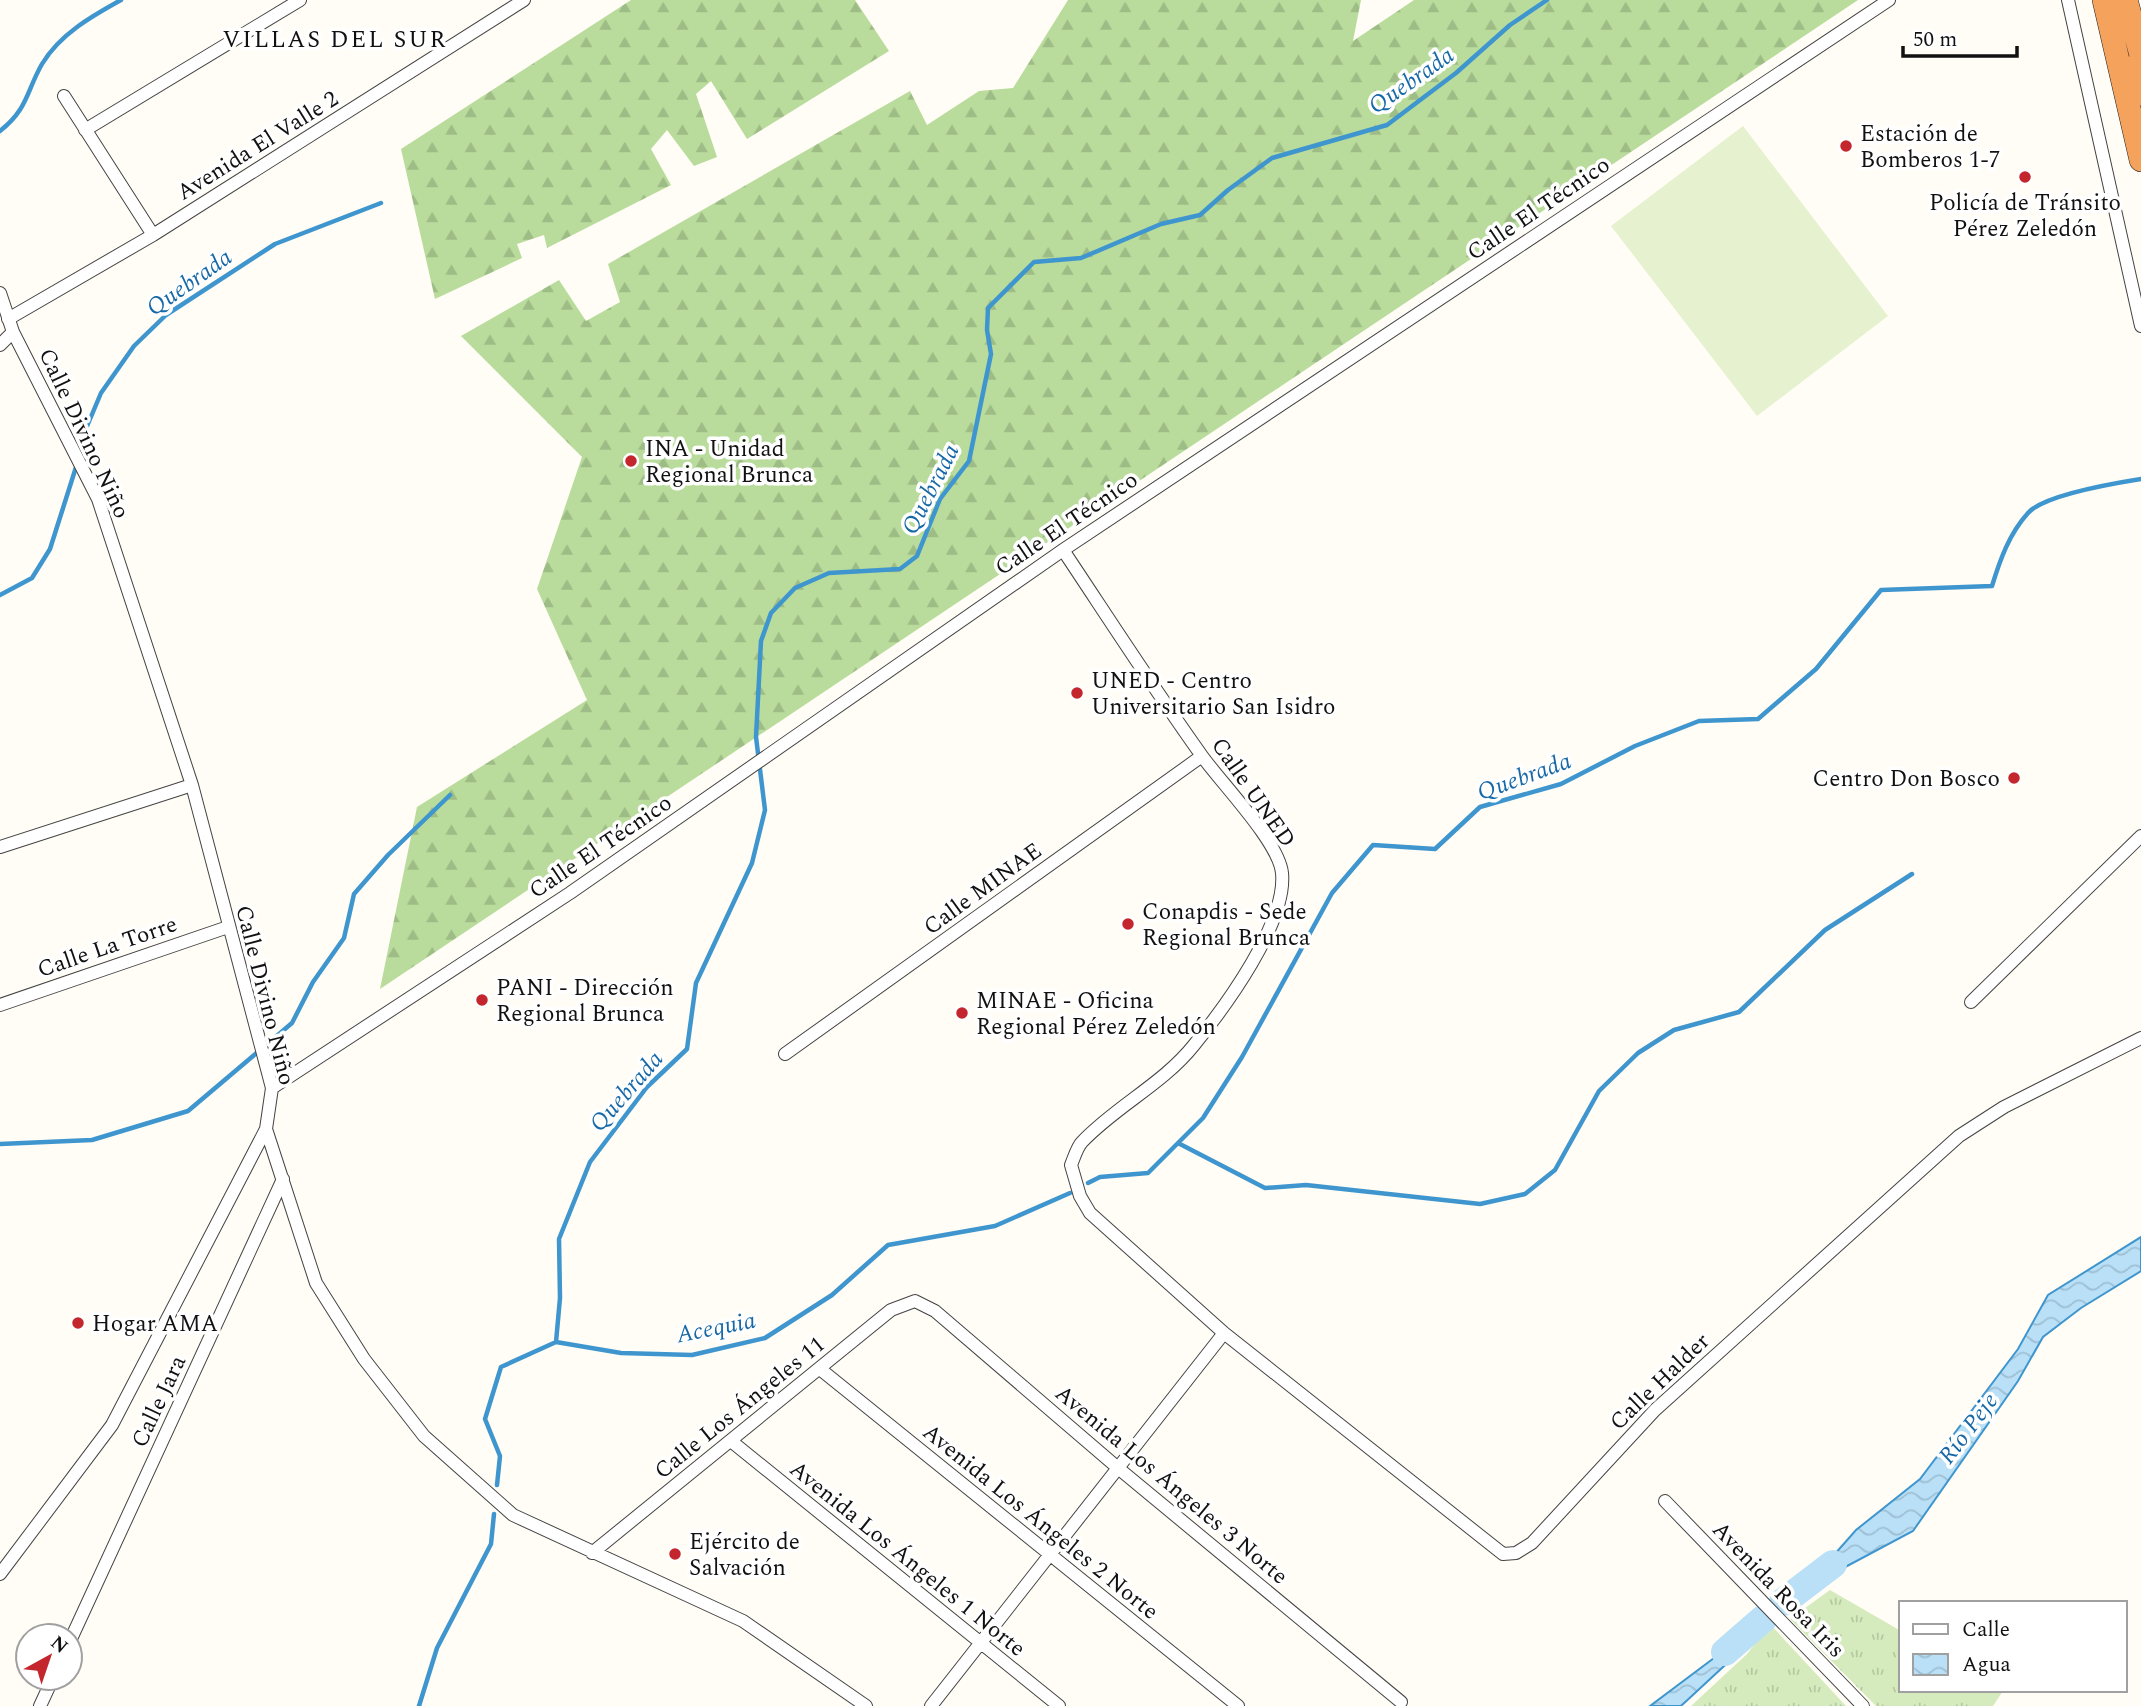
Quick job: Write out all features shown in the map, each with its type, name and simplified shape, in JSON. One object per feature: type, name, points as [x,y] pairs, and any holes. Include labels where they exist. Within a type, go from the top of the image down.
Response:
[{"type":"highway","points":[[2104,0],[2141,160]]},
{"type":"highway","points":[[2109,0],[2127,52],[2141,58]]},
{"type":"highway","points":[[2126,0],[2141,58]]},
{"type":"highway","points":[[2135,136],[2137,116],[2131,71],[2141,58]]},
{"type":"street","points":[[85,130],[300,0]]},
{"type":"street","name":"Avenida El Valle 2","points":[[8,319],[153,235],[524,0]]},
{"type":"street","name":"Calle El Técnico","points":[[272,1088],[570,893],[1063,550],[1889,0]]},
{"type":"street","points":[[2068,0],[2141,326]]},
{"type":"street","points":[[64,96],[153,235]]},
{"type":"street","name":"Calle Divino Niño","points":[[0,293],[13,332],[98,499],[192,785],[272,1088],[266,1129],[316,1283],[364,1359],[424,1436],[513,1515],[743,1621],[866,1706]]},
{"type":"street","points":[[0,345],[13,332]]},
{"type":"street","name":"Calle UNED","points":[[1063,550],[1202,756],[1272,846],[1282,871],[1279,903],[1241,980],[1199,1039],[1161,1078],[1080,1143],[1071,1165],[1080,1196],[1090,1213],[1224,1333]]},
{"type":"street","name":"Calle MINAE","points":[[785,1054],[1202,756]]},
{"type":"street","points":[[0,847],[192,785]]},
{"type":"street","points":[[1971,1003],[2141,836]]},
{"type":"street","name":"Calle La Torre","points":[[0,1005],[228,928]]},
{"type":"street","name":"Calle Halder","points":[[1224,1333],[1503,1554],[1516,1553],[1532,1543],[1655,1410],[1944,1149],[2004,1107],[2141,1038]]},
{"type":"street","points":[[0,1574],[111,1425],[266,1129]]},
{"type":"street","name":"Calle Jara","points":[[79,1622],[284,1179]]},
{"type":"street","name":"Calle Los Ángeles 11","points":[[592,1553],[891,1310],[915,1301]]},
{"type":"street","name":"Avenida Los Ángeles 3 Norte","points":[[915,1301],[935,1311],[1118,1468],[1401,1702]]},
{"type":"street","points":[[931,1706],[1224,1333]]},
{"type":"street","name":"Avenida Los Ángeles 2 Norte","points":[[820,1369],[1238,1706]]},
{"type":"street","name":"Avenida Los Ángeles 1 Norte","points":[[731,1441],[1059,1706]]},
{"type":"street","name":"Avenida Rosa Iris","points":[[1664,1501],[1863,1706]]},
{"type":"green space","points":[[631,0],[855,0],[889,51],[747,139],[711,81],[696,94],[717,157],[694,166],[667,130],[651,149],[671,185],[547,248],[544,235],[517,244],[522,258],[435,299],[401,149]]},
{"type":"green space","points":[[1068,0],[1361,0],[1353,41],[1414,0],[1858,0],[380,989],[417,807],[587,700],[537,589],[582,457],[461,336],[559,280],[586,321],[620,302],[608,264],[910,91],[927,125],[979,91],[1013,88]]},
{"type":"green space","points":[[1743,126],[1888,316],[1757,416],[1611,226]]},
{"type":"green space","points":[[1830,1590],[1899,1630],[1899,1692],[2002,1692],[1993,1706],[1876,1706],[1790,1619]]},
{"type":"green space","points":[[1770,1624],[1846,1706],[1691,1706],[1747,1654]]},
{"type":"water","points":[[2141,1237],[2141,1271],[2081,1308],[2043,1337],[2018,1381],[1913,1531],[1804,1589],[1856,1530],[1920,1479],[2018,1349],[2048,1295]]},
{"type":"water","points":[[1754,1628],[1737,1654],[1681,1706],[1650,1706]]},
{"type":"waterway","points":[[0,131],[21,108],[49,53],[88,19],[121,0]]},
{"type":"waterway","name":"Quebrada","points":[[556,1342],[560,1298],[559,1239],[590,1162],[647,1087],[687,1049],[696,983],[752,863],[765,810],[756,737],[761,641],[771,613],[795,588],[829,573],[900,569],[917,556],[940,499],[969,461],[991,354],[987,330],[988,308],[1034,262],[1081,258],[1161,224],[1200,215],[1228,190],[1272,158],[1387,125],[1456,73],[1510,25],[1547,0]]},
{"type":"waterway","name":"Quebrada","points":[[79,455],[85,431],[101,393],[134,346],[166,315],[275,244],[381,203]]},
{"type":"waterway","name":"Quebrada","points":[[0,595],[32,578],[50,549],[77,464]]},
{"type":"waterway","name":"Quebrada","points":[[1088,1183],[1100,1177],[1148,1173],[1203,1118],[1242,1057],[1332,893],[1373,845],[1435,849],[1480,807],[1561,784],[1635,746],[1699,721],[1758,719],[1816,669],[1881,590],[1992,586],[2010,538],[2021,521],[2036,507],[2064,495],[2141,479]]},
{"type":"waterway","name":"Quebrada","points":[[0,1144],[92,1140],[188,1111],[292,1023],[313,982],[344,938],[354,894],[388,855],[450,795]]},
{"type":"waterway","name":"Quebrada","points":[[1178,1143],[1265,1188],[1306,1185],[1480,1204],[1525,1194],[1555,1170],[1599,1091],[1638,1053],[1674,1030],[1739,1012],[1825,930],[1912,874]]},
{"type":"waterway","name":"Acequia","points":[[497,1485],[500,1456],[485,1419],[501,1367],[556,1342],[621,1353],[692,1355],[765,1338],[832,1295],[888,1245],[995,1226],[1070,1193]]},
{"type":"waterway","name":"Acequia","points":[[419,1706],[437,1648],[491,1544],[494,1514]]},
{"type":"waterway","name":"Río Peje","points":[[1783,1602],[1833,1564]]},
{"type":"waterway","name":"Río Peje","points":[[1725,1652],[1763,1619]]},
{"type":"place","name":"Estación de Bomberos 1-7","points":[[1846,146]]},
{"type":"place","name":"Policía de Tránsito Pérez Zeledón","points":[[2025,177]]},
{"type":"place","name":"INA - Unidad Regional Brunca","points":[[631,461]]},
{"type":"place","name":"UNED - Centro Universitario San Isidro","points":[[1077,693]]},
{"type":"place","name":"Centro Don Bosco","points":[[2014,778]]},
{"type":"place","name":"Conapdis - Sede Regional Brunca","points":[[1128,924]]},
{"type":"place","name":"PANI - Dirección Regional Brunca","points":[[482,1000]]},
{"type":"place","name":"MINAE - Oficina Regional Pérez Zeledón","points":[[962,1013]]},
{"type":"place","name":"Hogar AMA","points":[[78,1323]]},
{"type":"place","name":"Ejército de Salvación","points":[[675,1554]]},
{"type":"district","name":"VILLAS DEL SUR","points":[[335,39]]}]
